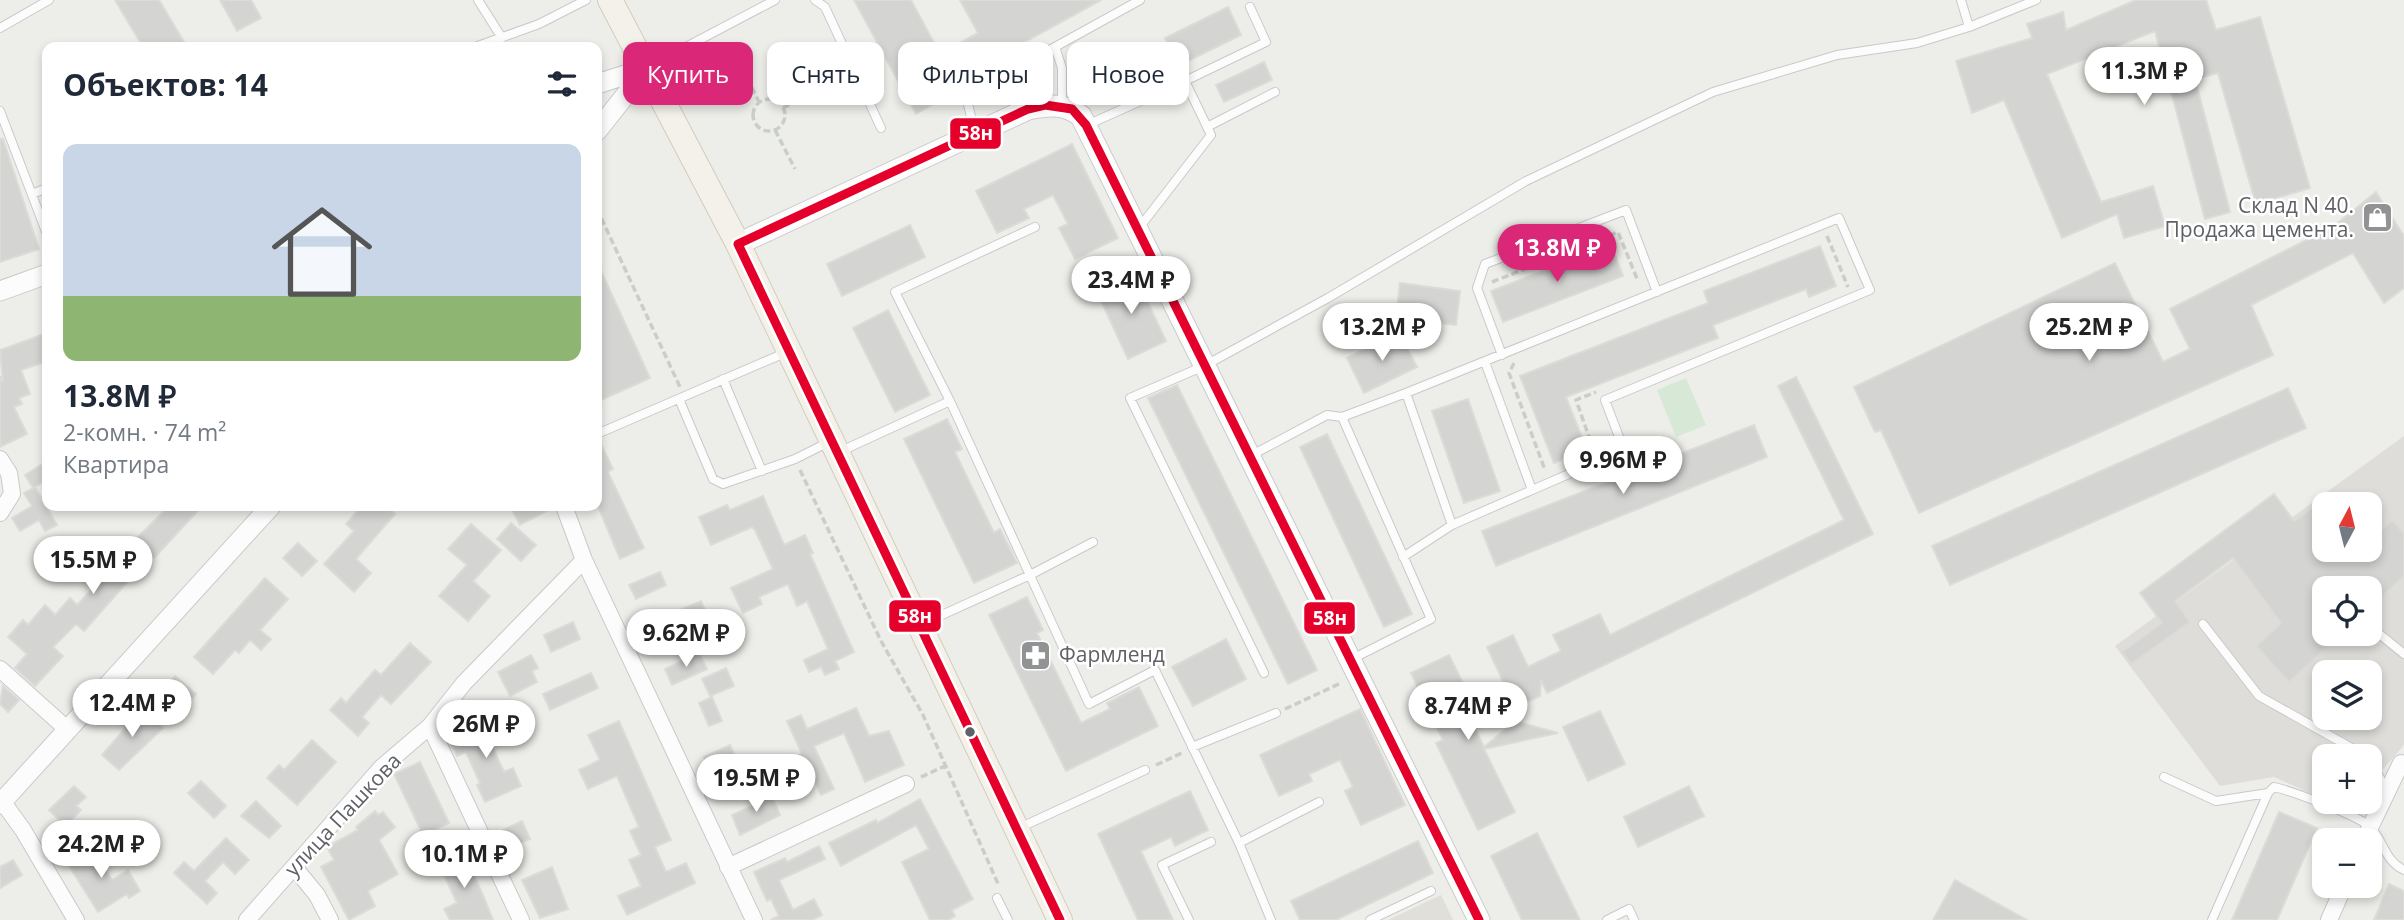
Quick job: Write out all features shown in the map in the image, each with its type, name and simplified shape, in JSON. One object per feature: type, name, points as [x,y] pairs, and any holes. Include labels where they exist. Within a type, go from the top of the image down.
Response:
[{"type":"main road","points":[[610,0],[633,42]]},
{"type":"main road","points":[[666,105],[737,244],[1060,920]]},
{"type":"main road","points":[[737,244],[1028,109],[1062,106],[1072,109],[1086,125],[1479,920]]},
{"type":"street","points":[[602,82],[623,76]]},
{"type":"street","points":[[602,125],[623,98]]},
{"type":"street","points":[[0,291],[42,276]]},
{"type":"street","points":[[0,459],[9,473],[12,494],[0,513]]},
{"type":"street","points":[[76,920],[23,830],[1,803],[266,511]]},
{"type":"street","points":[[566,511],[584,560],[754,920]]},
{"type":"street","name":"улица Пашкова","points":[[247,920],[382,767],[430,726],[464,683],[584,560]]},
{"type":"street","points":[[0,669],[68,730]]},
{"type":"street","points":[[430,726],[521,920]]},
{"type":"street","points":[[2369,828],[2402,763]]},
{"type":"street","points":[[729,867],[905,784]]},
{"type":"street","points":[[295,867],[317,895],[330,920]]},
{"type":"street","points":[[2329,920],[2339,898]]},
{"type":"lane","points":[[0,27],[49,0]]},
{"type":"lane","points":[[478,0],[502,38]]},
{"type":"lane","points":[[490,42],[586,0]]},
{"type":"lane","points":[[696,42],[775,0]]},
{"type":"lane","points":[[815,0],[825,7],[841,42]]},
{"type":"lane","points":[[1062,106],[1062,68],[1055,47],[1140,0]]},
{"type":"lane","points":[[1961,0],[1969,27]]},
{"type":"lane","points":[[1264,673],[1130,398],[1204,366],[1328,299],[1526,181],[1713,92],[1837,55],[1917,43],[1969,27],[2036,0]]},
{"type":"lane","points":[[1189,79],[1266,42],[1250,6]]},
{"type":"lane","points":[[1137,230],[1211,135],[1189,89]]},
{"type":"lane","points":[[1207,127],[1275,92]]},
{"type":"lane","points":[[870,105],[881,128]]},
{"type":"lane","points":[[967,105],[975,133]]},
{"type":"lane","points":[[1026,105],[1028,109]]},
{"type":"lane","points":[[1086,125],[1131,105]]},
{"type":"lane","points":[[0,111],[42,221]]},
{"type":"lane","points":[[32,194],[42,190]]},
{"type":"lane","points":[[1502,355],[1477,288],[1485,264],[1626,210],[1657,292]]},
{"type":"lane","points":[[1249,457],[1327,415],[1342,417],[1406,393],[1839,218],[1870,290],[1605,400],[1624,450],[1452,525],[1403,556]]},
{"type":"lane","points":[[1035,227],[895,292],[950,401],[1089,704],[1155,670],[1239,843],[1271,920]]},
{"type":"lane","points":[[602,432],[788,351]]},
{"type":"lane","points":[[1485,362],[1532,491]]},
{"type":"lane","points":[[723,379],[762,471]]},
{"type":"lane","points":[[1406,393],[1452,525]]},
{"type":"lane","points":[[679,399],[713,479],[723,484],[834,447],[950,401]]},
{"type":"lane","points":[[1342,417],[1431,619],[1355,667]]},
{"type":"lane","points":[[920,625],[1030,575],[1093,542]]},
{"type":"lane","points":[[2203,624],[2259,696],[2343,744]]},
{"type":"lane","points":[[2382,639],[2404,654]]},
{"type":"lane","points":[[1192,747],[1276,713]]},
{"type":"lane","points":[[1016,829],[1145,770]]},
{"type":"lane","points":[[2164,778],[2216,801],[2267,793]]},
{"type":"lane","points":[[2382,782],[2387,791]]},
{"type":"lane","points":[[2213,920],[2267,793],[2274,787],[2291,791],[2358,828]]},
{"type":"lane","points":[[1239,843],[1319,802]]},
{"type":"lane","points":[[1189,920],[1162,865],[1211,842]]},
{"type":"lane","points":[[2382,851],[2393,865],[2404,870]]},
{"type":"lane","points":[[1370,920],[1431,891]]},
{"type":"lane","points":[[997,898],[1008,920]]},
{"type":"lane","points":[[1607,920],[1629,909],[1634,920]]},
{"type":"path","points":[[753,90],[759,102]]},
{"type":"path","points":[[774,99],[783,108],[785,118],[775,130],[767,132],[754,123],[754,108],[759,102],[774,99]]},
{"type":"path","points":[[783,108],[789,105]]},
{"type":"path","points":[[775,130],[795,170]]},
{"type":"path","points":[[602,220],[679,385],[679,399]]},
{"type":"path","points":[[1477,288],[1618,232],[1639,285]]},
{"type":"path","points":[[1814,240],[1827,235],[1850,292]]},
{"type":"path","points":[[1516,360],[1509,373],[1546,472],[1558,468]]},
{"type":"path","points":[[1595,453],[1576,400],[1602,389],[1605,400]]},
{"type":"path","points":[[795,458],[881,641],[923,715],[999,887]]},
{"type":"path","points":[[1276,713],[1355,667]]},
{"type":"path","points":[[1145,770],[1192,747]]},
{"type":"path","points":[[905,784],[945,766]]},
{"type":"shaded area","points":[[2404,436],[2404,745],[2382,770],[2382,744],[2312,744],[2312,794],[2274,777],[2220,786],[2115,646],[2312,503],[2312,562],[2382,562],[2382,492],[2327,492]]},
{"type":"shaded area","points":[[1441,895],[1453,920],[1388,920]]},
{"type":"green space","points":[[1686,378],[1706,425],[1676,437],[1657,390]]},
{"type":"building","points":[[115,0],[159,0],[184,42],[140,42]]},
{"type":"building","points":[[220,0],[251,0],[261,18],[237,31]]},
{"type":"building","points":[[854,0],[911,0],[934,42],[898,42],[898,81],[884,55],[884,42],[877,42]]},
{"type":"building","points":[[960,0],[1101,0],[1025,42],[962,42],[978,33]]},
{"type":"building","points":[[2136,0],[2206,0],[2216,30],[2260,17],[2310,188],[2256,204],[2218,73],[2195,79],[2230,212],[2205,219],[2155,31],[2047,74],[2101,202],[2153,186],[2165,226],[2124,238],[2117,214],[2062,238],[2004,100],[1972,113],[1956,61],[2032,38],[2027,24],[2063,12],[2066,30]]},
{"type":"building","points":[[1228,7],[1241,35],[1189,61],[1189,42],[1167,42],[1165,38]]},
{"type":"building","points":[[1264,62],[1272,80],[1224,102],[1216,85]]},
{"type":"building","points":[[911,105],[932,105],[916,114]]},
{"type":"building","points":[[0,139],[3,139],[39,249],[0,262]]},
{"type":"building","points":[[1072,144],[1118,238],[1075,259],[1059,228],[1068,224],[1053,195],[1024,209],[1029,218],[997,233],[976,191]]},
{"type":"building","points":[[2376,192],[2404,236],[2404,288],[2384,303],[2353,253],[2251,305],[2273,355],[1919,513],[1881,430],[1875,432],[1854,387],[2115,263],[2163,362],[2190,349],[2170,309],[2334,226]]},
{"type":"building","points":[[910,225],[925,257],[842,296],[827,264]]},
{"type":"building","points":[[1611,245],[1623,276],[1503,322],[1491,291]]},
{"type":"building","points":[[1820,246],[1836,286],[1809,297],[1806,289],[1713,325],[1718,338],[1566,397],[1587,450],[1554,463],[1520,376],[1708,303],[1704,291]]},
{"type":"building","points":[[602,273],[650,378],[602,400]]},
{"type":"building","points":[[1134,273],[1166,341],[1128,359],[1096,290]]},
{"type":"building","points":[[1400,283],[1460,291],[1456,325],[1396,318]]},
{"type":"building","points":[[888,310],[930,395],[895,412],[853,328]]},
{"type":"building","points":[[1399,332],[1417,367],[1364,393],[1347,358]]},
{"type":"building","points":[[42,335],[42,363],[21,370],[30,394],[19,398],[22,404],[14,407],[27,434],[0,447],[0,376],[3,382],[0,350]]},
{"type":"building","points":[[1796,377],[1873,534],[1547,693],[1541,680],[1540,696],[1515,707],[1487,647],[1513,635],[1528,667],[1561,651],[1553,635],[1600,614],[1610,635],[1844,520],[1778,386]]},
{"type":"building","points":[[1177,385],[1317,670],[1288,684],[1148,398]]},
{"type":"building","points":[[2288,388],[2306,428],[1950,585],[1932,546]]},
{"type":"building","points":[[1468,399],[1500,491],[1464,503],[1432,411]]},
{"type":"building","points":[[947,419],[962,449],[955,452],[994,533],[1000,529],[1017,563],[974,583],[904,439]]},
{"type":"building","points":[[1754,425],[1767,457],[1496,566],[1482,531]]},
{"type":"building","points":[[1327,434],[1412,614],[1384,627],[1300,447]]},
{"type":"building","points":[[602,446],[613,469],[608,472],[644,548],[620,559],[600,511]]},
{"type":"building","points":[[42,464],[42,482],[35,487],[42,499],[42,511],[49,511],[57,525],[45,531],[39,520],[20,531],[12,518],[32,506],[24,493],[33,488],[25,475]]},
{"type":"building","points":[[2274,494],[2294,521],[2312,508],[2312,562],[2382,562],[2382,529],[2392,520],[2404,533],[2404,576],[2382,597],[2382,576],[2312,576],[2312,646],[2329,646],[2289,682],[2256,646],[2281,623],[2233,558],[2175,601],[2190,622],[2131,664],[2122,652],[2162,623],[2140,593]]},
{"type":"building","points":[[763,496],[784,545],[805,535],[813,553],[810,554],[854,652],[835,661],[839,669],[825,675],[821,667],[809,672],[804,660],[828,649],[807,601],[797,606],[788,584],[759,597],[762,604],[743,613],[731,588],[773,569],[755,530],[752,527],[711,545],[699,517],[727,505],[730,510]]},
{"type":"building","points":[[164,511],[197,511],[157,555],[136,572],[84,631],[76,624],[53,647],[63,656],[35,686],[15,668],[27,654],[8,637],[23,620],[28,625],[45,605],[55,615],[70,598],[77,605],[97,584],[88,575],[98,564],[105,570]]},
{"type":"building","points":[[358,511],[391,511],[395,514],[356,559],[371,573],[354,592],[324,564],[354,531],[346,524]]},
{"type":"building","points":[[513,511],[546,511],[520,525]]},
{"type":"building","points":[[511,523],[536,545],[521,561],[497,539]]},
{"type":"building","points":[[471,524],[501,550],[473,581],[490,596],[468,621],[439,596],[467,565],[448,549]]},
{"type":"building","points":[[298,543],[317,561],[302,576],[283,558]]},
{"type":"building","points":[[660,572],[666,585],[636,599],[629,585]]},
{"type":"building","points":[[265,578],[288,599],[260,630],[271,639],[261,650],[250,640],[239,653],[235,650],[213,674],[194,657]]},
{"type":"building","points":[[1027,597],[1043,630],[1037,633],[1081,723],[1110,709],[1107,703],[1139,687],[1158,726],[1066,771],[989,615]]},
{"type":"building","points":[[701,601],[707,615],[681,627],[683,632],[655,645],[646,625]]},
{"type":"building","points":[[573,622],[580,639],[551,652],[544,635]]},
{"type":"building","points":[[1226,639],[1246,679],[1193,706],[1172,667]]},
{"type":"building","points":[[410,643],[431,662],[391,704],[381,695],[362,717],[369,723],[358,736],[330,710],[341,698],[346,703],[375,670],[381,675]]},
{"type":"building","points":[[699,653],[707,669],[672,685],[665,669]]},
{"type":"building","points":[[531,655],[538,668],[532,671],[537,682],[510,696],[498,672]]},
{"type":"building","points":[[1449,655],[1471,699],[1462,703],[1484,747],[1515,721],[1558,733],[1484,749],[1515,812],[1478,830],[1436,743],[1443,740],[1411,673]]},
{"type":"building","points":[[726,668],[734,686],[710,696],[702,679]]},
{"type":"building","points":[[591,673],[598,688],[550,710],[543,694]]},
{"type":"building","points":[[175,676],[196,694],[187,705],[165,687]]},
{"type":"building","points":[[3,686],[19,700],[8,712],[0,704]]},
{"type":"building","points":[[712,697],[722,721],[709,726],[699,703]]},
{"type":"building","points":[[143,708],[163,728],[119,770],[102,755]]},
{"type":"building","points":[[856,708],[869,736],[889,731],[904,765],[865,782],[844,733],[814,746],[834,789],[821,795],[812,775],[781,788],[772,767],[802,754],[787,721],[801,715],[807,729]]},
{"type":"building","points":[[1360,709],[1405,805],[1361,825],[1345,791],[1353,787],[1340,760],[1309,774],[1312,781],[1279,796],[1260,755]]},
{"type":"building","points":[[1600,711],[1625,764],[1588,781],[1563,727]]},
{"type":"building","points":[[497,718],[503,733],[489,739],[504,772],[513,768],[521,786],[485,802],[466,752],[457,756],[449,739]]},
{"type":"building","points":[[619,721],[671,840],[655,847],[666,872],[686,863],[695,883],[627,915],[618,896],[641,886],[629,860],[641,855],[630,831],[639,827],[617,776],[588,789],[579,770],[600,760],[588,735]]},
{"type":"building","points":[[312,740],[336,762],[297,805],[267,778],[279,765],[284,770]]},
{"type":"building","points":[[730,745],[742,772],[716,783],[704,757]]},
{"type":"building","points":[[420,762],[449,823],[423,835],[394,774]]},
{"type":"building","points":[[201,781],[226,806],[214,818],[188,793]]},
{"type":"building","points":[[74,786],[86,797],[76,806],[81,810],[65,826],[49,810]]},
{"type":"building","points":[[1689,786],[1704,816],[1638,847],[1624,817]]},
{"type":"building","points":[[1190,791],[1208,830],[1175,846],[1171,837],[1141,851],[1173,920],[1138,920],[1098,834]]},
{"type":"building","points":[[770,792],[780,815],[740,835],[732,815],[757,804],[755,799]]},
{"type":"building","points":[[920,799],[973,899],[952,910],[955,916],[948,920],[930,920],[902,862],[929,849],[916,825],[841,866],[829,843],[876,820],[877,823]]},
{"type":"building","points":[[256,801],[281,826],[269,838],[241,816]]},
{"type":"building","points":[[375,811],[378,815],[383,812],[395,827],[379,840],[398,874],[368,891],[375,906],[349,920],[321,867],[334,860],[327,847],[358,830],[356,827]]},
{"type":"building","points":[[2279,812],[2317,828],[2312,828],[2312,840],[2277,920],[2232,920]]},
{"type":"building","points":[[522,821],[530,839],[506,849],[499,832]]},
{"type":"building","points":[[1537,833],[1580,920],[1522,920],[1491,856]]},
{"type":"building","points":[[226,838],[249,860],[235,874],[223,862],[205,881],[217,893],[207,904],[174,873],[184,862],[194,871]]},
{"type":"building","points":[[1418,841],[1433,873],[1336,920],[1300,920],[1291,901]]},
{"type":"building","points":[[90,846],[112,880],[128,870],[140,891],[129,898],[127,894],[98,912],[66,861]]},
{"type":"building","points":[[819,846],[825,859],[779,880],[793,910],[814,899],[822,915],[812,920],[771,920],[779,916],[771,899],[767,901],[754,872],[785,858],[787,862]]},
{"type":"building","points":[[463,851],[493,920],[450,920],[444,909],[457,903],[438,862]]},
{"type":"building","points":[[13,860],[22,875],[0,888],[0,867]]},
{"type":"building","points":[[552,867],[568,909],[540,918],[522,880]]},
{"type":"building","points":[[1955,880],[2027,920],[1933,920]]},
{"type":"building","points":[[2389,884],[2404,891],[2404,920],[2374,920]]},
{"type":"transit line","name":"58н","points":[[1060,920],[738,244],[1028,109],[1045,105],[1072,109],[1086,125],[1479,920]]},
{"type":"place","name":"Склад N 40. Продажа цемента.","points":[[2377,218]]},
{"type":"place","name":"Фармленд","points":[[1036,655]]}]
